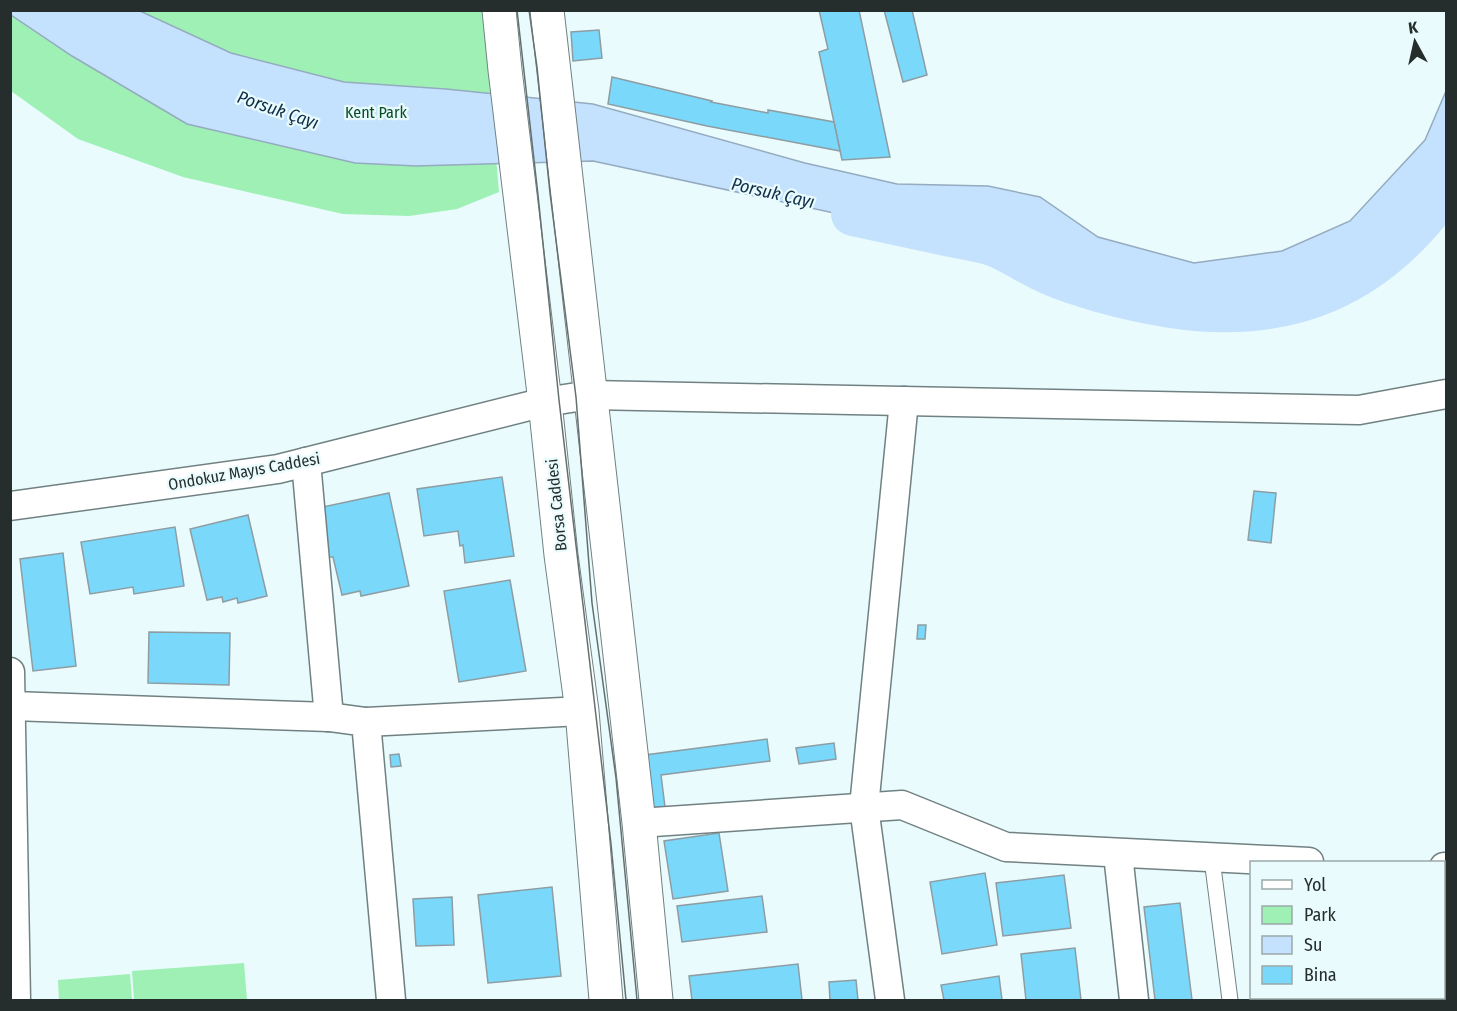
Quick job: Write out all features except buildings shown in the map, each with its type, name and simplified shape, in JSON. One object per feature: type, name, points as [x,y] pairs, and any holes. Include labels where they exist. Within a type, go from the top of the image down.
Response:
[{"type":"main road","name":"Borsa Caddesi","points":[[499,10],[561,555],[582,711],[606,1000]]},
{"type":"main road","points":[[547,10],[639,823],[656,1000]]},
{"type":"street","name":"Ondokuz Mayıs Caddesi","points":[[10,506],[278,469],[545,402],[590,395],[1359,410],[1446,394]]},
{"type":"street","points":[[890,1000],[864,807],[904,401]]},
{"type":"street","points":[[306,462],[329,717]]},
{"type":"street","points":[[10,672],[16,1000]]},
{"type":"street","points":[[11,705],[329,717],[366,722],[582,711]]},
{"type":"street","points":[[366,722],[391,1000]]},
{"type":"street","points":[[639,823],[902,805],[1006,848],[1277,861]]},
{"type":"street","points":[[1118,854],[1134,1000]]},
{"type":"lane","points":[[1212,859],[1230,1000]]},
{"type":"green space","name":"Kent Park","points":[[11,11],[483,11],[499,192],[457,209],[409,216],[343,214],[183,177],[78,139],[11,91]]},
{"type":"green space","points":[[244,963],[247,1000],[134,1000],[132,971]]},
{"type":"green space","points":[[130,974],[132,1000],[59,1000],[58,980]]},
{"type":"water","points":[[10,11],[140,11],[231,53],[344,82],[446,89],[593,104],[805,163],[897,184],[988,186],[1040,197],[1098,237],[1194,263],[1282,251],[1350,221],[1425,140],[1446,91],[1446,181],[1427,209],[1336,275],[1278,304],[1086,291],[991,226],[899,227],[593,161],[416,166],[355,163],[187,124],[72,56],[11,15]]},
{"type":"waterway","name":"Porsuk Çayı","points":[[853,214],[990,243],[1056,276],[1146,302],[1214,310],[1254,309],[1292,302],[1327,290],[1360,273],[1391,250],[1419,222],[1446,188]]},
{"type":"tram line","points":[[517,10],[559,400],[611,844],[626,1000]]},
{"type":"tram line","points":[[529,10],[576,397],[592,603],[616,778],[637,1000]]}]
